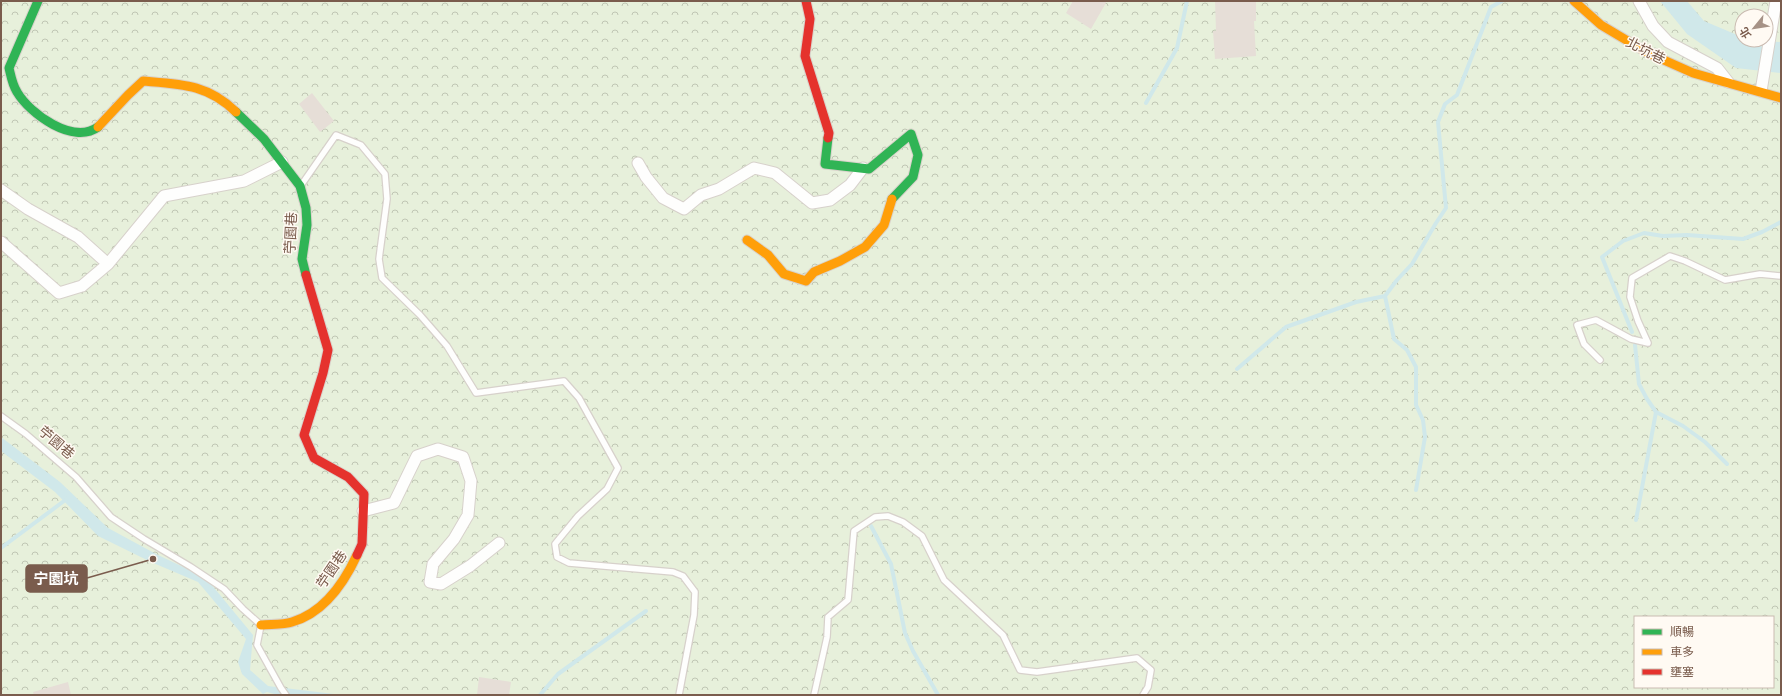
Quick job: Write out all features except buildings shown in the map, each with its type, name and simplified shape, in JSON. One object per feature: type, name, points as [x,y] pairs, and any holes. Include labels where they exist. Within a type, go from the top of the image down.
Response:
[{"type":"street","name":"苧園巷","points":[[38,1],[9,68],[10,79],[16,91],[34,112],[52,126],[73,132],[89,133],[104,125],[122,100],[143,81],[180,84],[204,90],[224,100],[264,139],[300,186],[306,208],[307,225],[302,259],[309,290],[328,350],[323,373],[304,435],[314,458],[348,477],[364,494],[362,544],[350,570],[320,608],[292,622],[261,625]]},
{"type":"street","points":[[747,240],[768,255],[784,274],[806,281],[814,272],[840,261],[865,247],[884,226],[892,199],[912,177],[918,154],[911,134],[869,169],[825,164],[829,133],[805,56],[810,18],[806,1]]},
{"type":"street","name":"北坑巷","points":[[1574,1],[1601,25],[1648,53],[1693,73],[1761,91],[1781,98]]},
{"type":"street","name":"北坑巷","points":[[1639,1],[1653,26],[1668,42],[1717,68],[1728,82]]},
{"type":"street","points":[[1761,91],[1776,1]]},
{"type":"street","points":[[1,242],[59,293],[82,286],[108,264],[164,196],[244,181],[282,162]]},
{"type":"street","points":[[638,163],[646,177],[663,198],[684,209],[701,195],[720,189],[754,168],[775,173],[812,204],[830,200],[850,185],[863,168]]},
{"type":"street","points":[[1,190],[28,208],[78,237],[108,264]]},
{"type":"street","points":[[363,511],[394,503],[417,456],[438,449],[463,457],[471,481],[468,515],[454,539],[433,564],[430,582],[441,584],[470,566],[499,543]]},
{"type":"lane","points":[[300,186],[336,135],[361,145],[385,174],[387,199],[379,259],[382,278],[420,315],[447,346],[476,393],[564,381],[579,398],[618,468],[607,489],[578,516],[555,544],[557,557],[569,563],[667,572],[683,576],[695,592],[695,600],[694,615],[679,695]]},
{"type":"lane","points":[[1600,360],[1584,344],[1578,325],[1596,320],[1631,339],[1648,343],[1638,321],[1630,297],[1632,278],[1670,256],[1685,261],[1725,280],[1760,274],[1781,276]]},
{"type":"lane","name":"苧園巷","points":[[1,416],[26,434],[76,477],[111,517],[224,589],[242,609],[261,625]]},
{"type":"lane","points":[[814,695],[827,637],[828,617],[848,600],[854,531],[875,517],[888,516],[903,522],[922,536],[944,580],[1003,635],[1020,670],[1037,672],[1137,658],[1151,670],[1148,687],[1143,695]]},
{"type":"lane","points":[[261,625],[257,645],[286,695]]},
{"type":"green space","points":[[1,1],[1781,1],[1781,695],[1,695]]},
{"type":"water","points":[[1660,1],[1687,1],[1704,21],[1734,34],[1734,48],[1774,48],[1774,42],[1781,42],[1781,73],[1736,68],[1687,34]]},
{"type":"water","points":[[1,437],[60,482],[108,528],[156,554],[206,578],[253,635],[250,670],[268,686],[342,695],[278,695],[267,692],[263,694],[242,674],[238,662],[246,639],[198,582],[151,562],[98,536],[55,492],[1,451]]},
{"type":"waterway","points":[[1146,103],[1177,48],[1187,1]]},
{"type":"waterway","points":[[1416,490],[1425,437],[1423,420],[1416,405],[1416,367],[1407,350],[1394,339],[1385,296],[1412,264],[1446,208],[1438,122],[1445,104],[1457,95],[1491,7],[1502,1]]},
{"type":"waterway","points":[[1632,332],[1602,257],[1623,241],[1644,233],[1663,236],[1687,235],[1743,239],[1762,232],[1781,222]]},
{"type":"waterway","points":[[1237,369],[1286,327],[1356,302],[1385,296]]},
{"type":"waterway","points":[[1635,345],[1639,384],[1656,412],[1636,520]]},
{"type":"waterway","points":[[1656,412],[1683,426],[1705,442],[1727,464]]},
{"type":"waterway","points":[[1,548],[68,498]]},
{"type":"waterway","points":[[871,526],[891,564],[905,633],[913,651],[938,695]]},
{"type":"waterway","points":[[540,695],[558,674],[646,611]]},
{"type":"traffic: fast","points":[[38,1],[9,68],[15,89],[23,101],[32,109],[42,117],[65,130],[88,132],[98,127]]},
{"type":"traffic: fast","points":[[236,112],[264,139],[300,186],[306,208],[307,225],[302,259],[306,275]]},
{"type":"traffic: fast","points":[[828,138],[825,164],[869,169],[911,134],[918,155],[913,177],[892,199]]},
{"type":"traffic: slow","points":[[1574,1],[1601,25],[1648,53],[1693,73],[1781,98]]},
{"type":"traffic: slow","points":[[98,127],[143,81],[193,87],[215,96],[236,112]]},
{"type":"traffic: slow","points":[[747,240],[768,255],[784,274],[806,281],[814,272],[840,261],[865,247],[884,225],[892,199]]},
{"type":"traffic: slow","points":[[261,625],[288,623],[303,618],[313,612],[323,604],[339,586],[357,555]]},
{"type":"traffic: jam","points":[[806,1],[810,19],[805,56],[829,133],[828,138]]},
{"type":"traffic: jam","points":[[306,275],[328,350],[323,373],[304,435],[314,458],[348,477],[364,494],[362,544],[357,555]]},
{"type":"place","name":"宁園坑","points":[[153,559]]}]
